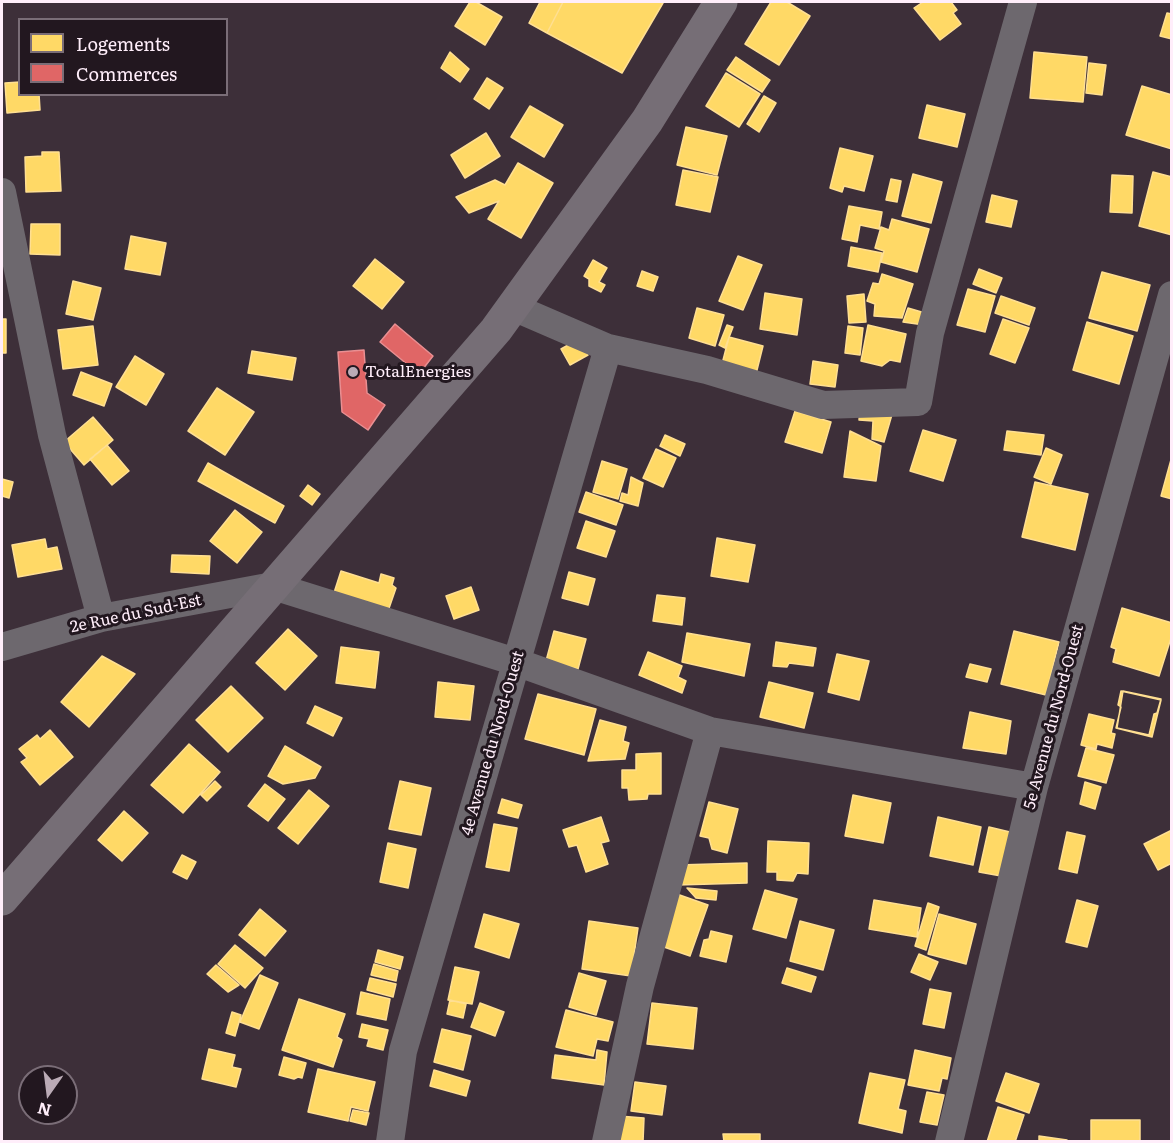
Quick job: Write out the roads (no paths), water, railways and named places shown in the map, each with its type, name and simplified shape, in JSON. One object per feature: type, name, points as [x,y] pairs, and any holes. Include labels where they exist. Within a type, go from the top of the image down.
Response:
[{"type":"highway","points":[[2,899],[496,330],[647,121],[722,2]]},
{"type":"street","points":[[513,307],[608,348],[707,370],[823,405],[918,402],[930,333],[1023,2]]},
{"type":"street","points":[[2,192],[52,435],[101,618]]},
{"type":"street","name":"5e Avenue du Nord-Ouest","points":[[949,1142],[1034,787],[1172,295]]},
{"type":"street","name":"4e Avenue du Nord-Ouest","points":[[390,1142],[403,1051],[608,348]]},
{"type":"street","points":[[273,586],[516,663],[710,731],[1034,787]]},
{"type":"street","name":"2e Rue du Sud-Est","points":[[2,647],[101,618],[273,586]]},
{"type":"street","points":[[606,1142],[640,986],[710,731]]},
{"type":"place","name":"TotalEnergies","points":[[353,372]]}]
